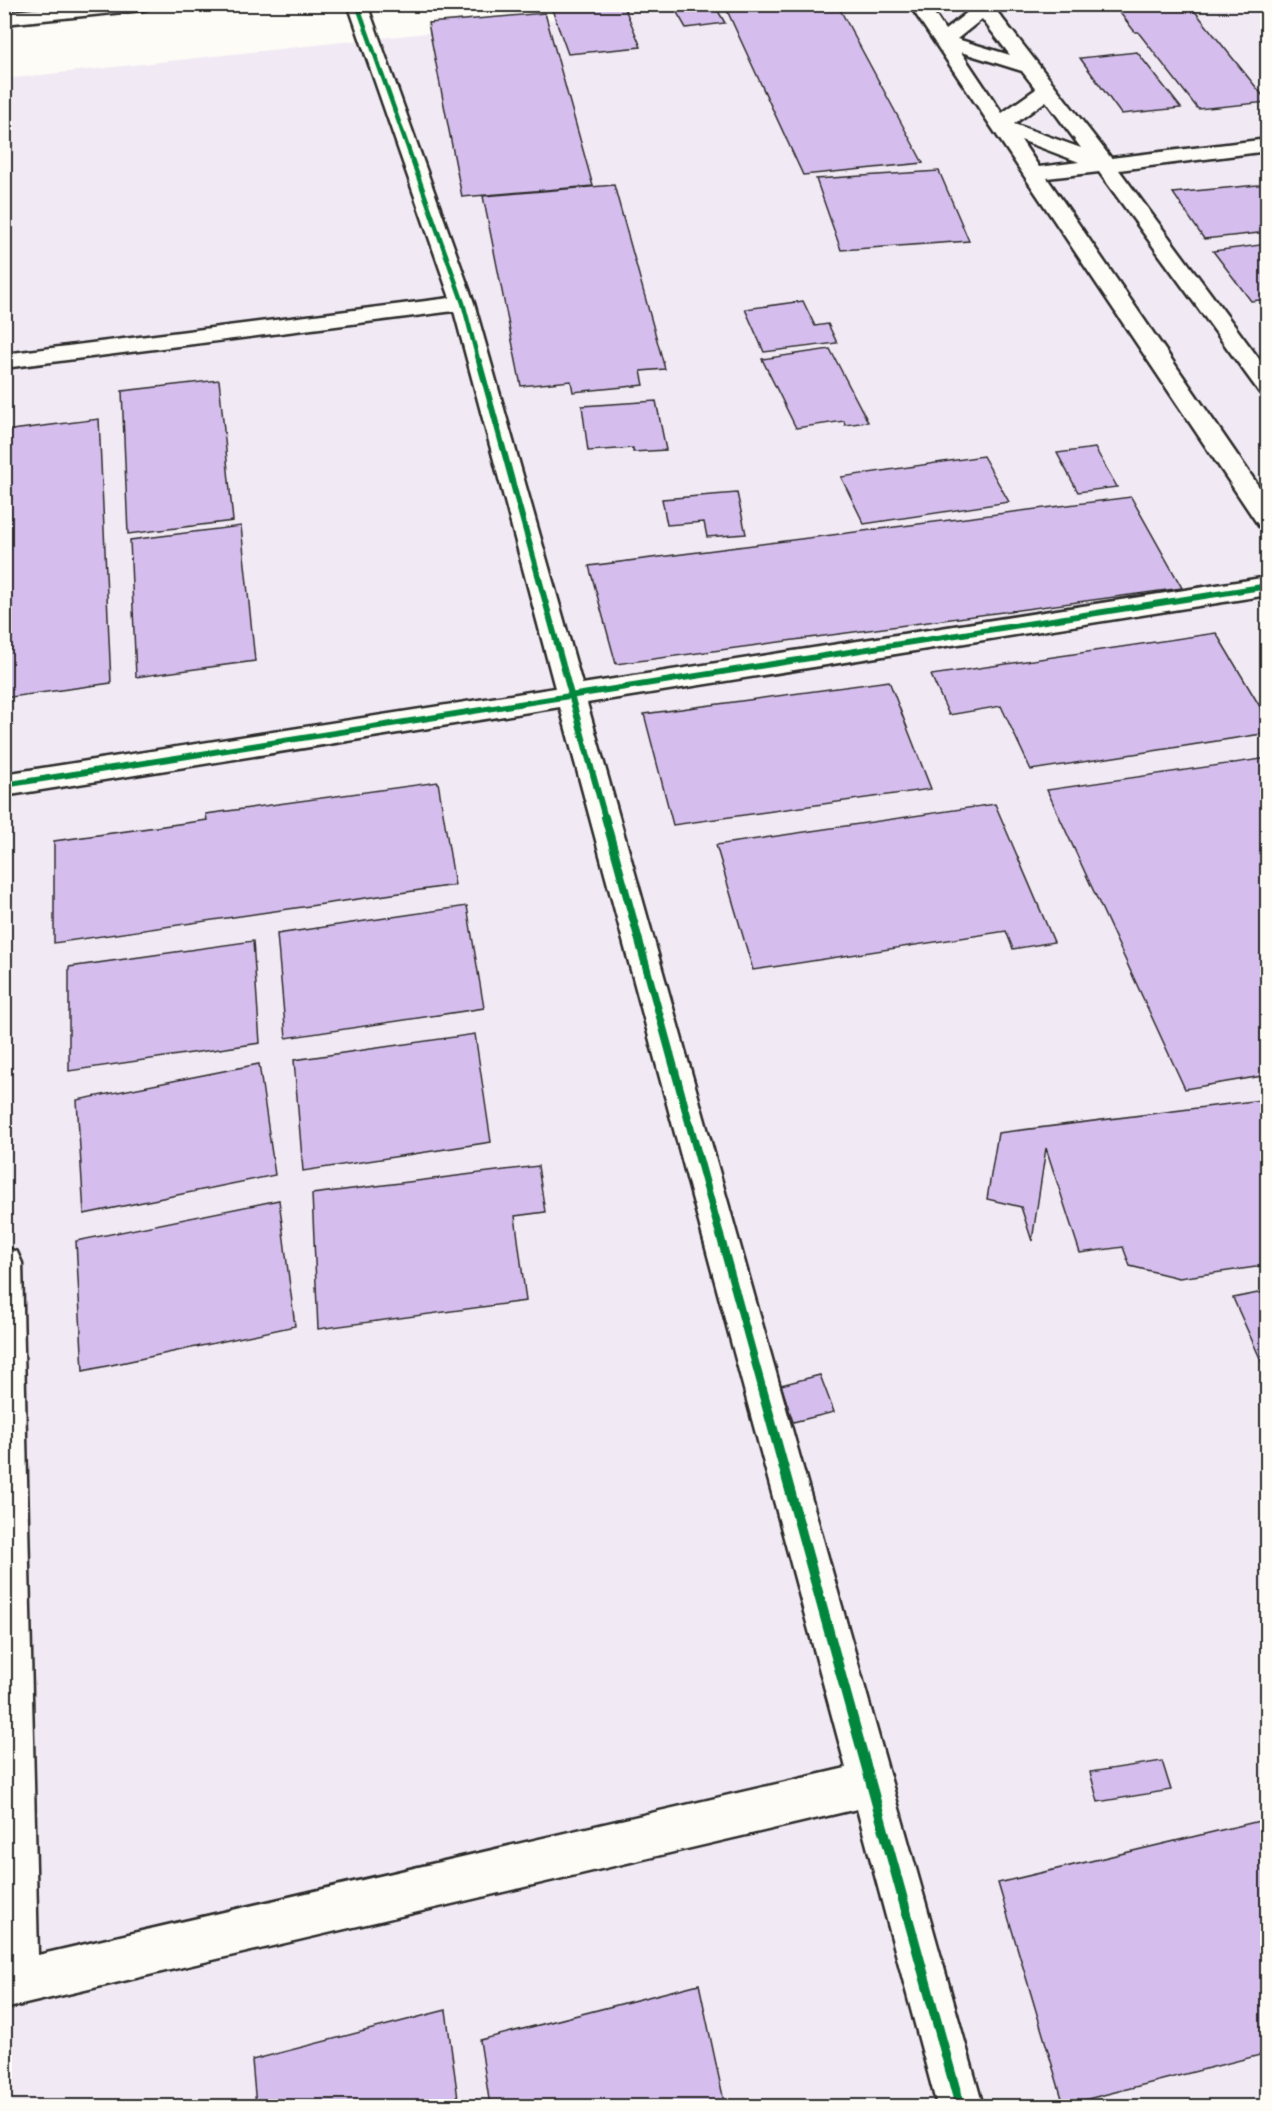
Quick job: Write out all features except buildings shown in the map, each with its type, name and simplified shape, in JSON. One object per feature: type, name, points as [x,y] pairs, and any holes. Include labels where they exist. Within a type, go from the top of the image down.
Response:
[{"type":"street","points":[[4,18],[143,4]]},
{"type":"street","points":[[357,4],[463,303],[960,2106]]},
{"type":"street","points":[[918,4],[1268,520]]},
{"type":"street","points":[[943,41],[982,7],[1105,165],[1268,388]]},
{"type":"street","points":[[943,41],[1030,67]]},
{"type":"street","points":[[999,125],[1047,91]]},
{"type":"street","points":[[999,125],[1105,165]]},
{"type":"street","points":[[1032,174],[1268,145]]},
{"type":"street","points":[[4,361],[463,303]]},
{"type":"street","points":[[4,786],[1268,586]]},
{"type":"street","points":[[4,1263],[10,1985],[871,1784]]},
{"type":"shaded area","points":[[685,5],[1267,5],[1267,2106],[5,2106],[4,79]]},
{"type":"cycle path","points":[[357,4],[463,303],[960,2106]]},
{"type":"cycle path","points":[[4,785],[1268,586]]}]
